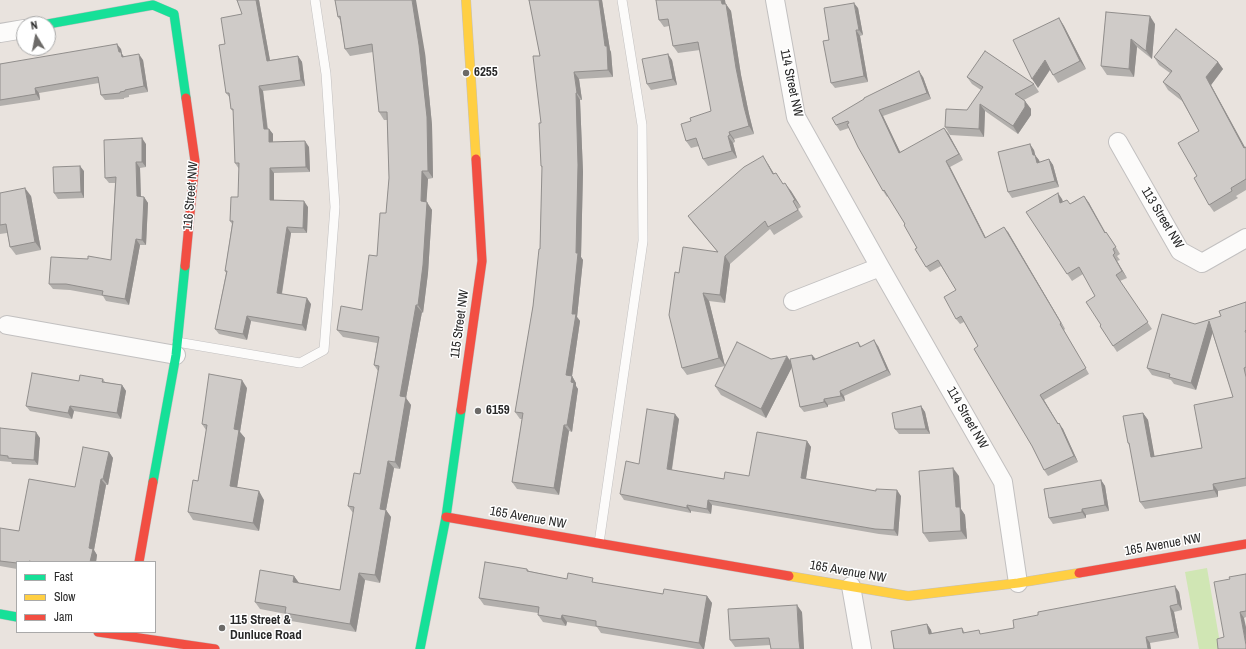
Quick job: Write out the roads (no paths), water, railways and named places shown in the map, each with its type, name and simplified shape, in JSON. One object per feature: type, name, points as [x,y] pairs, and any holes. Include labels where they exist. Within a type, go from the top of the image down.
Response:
[{"type":"street","name":"115 Street NW","points":[[420,649],[446,517],[482,261],[466,0]]},
{"type":"street","name":"114 Street NW","points":[[775,0],[796,116],[880,267],[1003,482],[1018,582]]},
{"type":"street","name":"116 Street NW","points":[[56,23],[153,5],[174,14],[195,161],[176,349],[139,561]]},
{"type":"street","points":[[0,33],[16,30]]},
{"type":"street","name":"113 Street NW","points":[[1118,142],[1180,251],[1202,263],[1246,238]]},
{"type":"street","points":[[793,301],[880,267]]},
{"type":"street","points":[[8,326],[176,349]]},
{"type":"street","name":"165 Avenue NW","points":[[446,517],[908,596],[1018,582],[1246,544]]},
{"type":"street","points":[[851,586],[862,649]]},
{"type":"street","points":[[0,614],[16,617]]},
{"type":"street","points":[[107,633],[215,649]]},
{"type":"lane","points":[[176,349],[300,363],[324,350],[335,207],[326,74],[315,0]]},
{"type":"lane","points":[[599,543],[643,241],[642,125],[622,0]]},
{"type":"place","name":"6255","points":[[466,73]]},
{"type":"place","name":"6159","points":[[478,411]]},
{"type":"place","name":"115 Street & Dunluce Road","points":[[222,628]]}]
